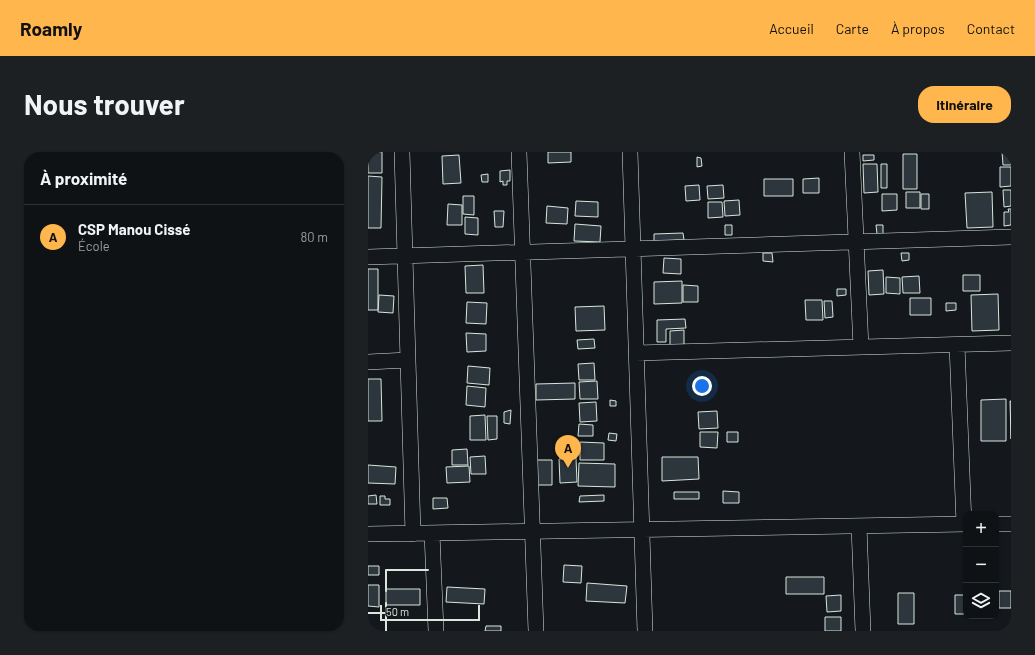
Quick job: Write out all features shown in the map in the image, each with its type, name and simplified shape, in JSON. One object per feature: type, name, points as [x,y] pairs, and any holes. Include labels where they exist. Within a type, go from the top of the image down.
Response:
[{"type":"street","points":[[402,152],[413,534]]},
{"type":"street","points":[[519,152],[536,631]]},
{"type":"street","points":[[630,152],[645,631]]},
{"type":"street","points":[[852,152],[861,347]]},
{"type":"street","points":[[368,257],[1011,237]]},
{"type":"street","points":[[636,353],[1011,343]]},
{"type":"street","points":[[957,345],[964,511]]},
{"type":"street","points":[[368,362],[408,360]]},
{"type":"street","points":[[368,534],[963,524]]},
{"type":"street","points":[[999,524],[1011,524]]},
{"type":"street","points":[[859,526],[863,631]]},
{"type":"street","points":[[432,533],[436,631]]},
{"type":"building","points":[[368,152],[382,152],[382,173],[368,173]]},
{"type":"building","points":[[548,152],[571,152],[571,162],[548,163]]},
{"type":"building","points":[[1002,152],[1011,152],[1011,165],[1003,165]]},
{"type":"building","points":[[903,154],[917,154],[917,189],[903,189]]},
{"type":"building","points":[[459,155],[461,183],[443,184],[442,156]]},
{"type":"building","points":[[863,155],[874,155],[874,160],[863,161]]},
{"type":"building","points":[[697,157],[701,158],[702,166],[697,167]]},
{"type":"building","points":[[863,164],[877,164],[878,192],[864,193]]},
{"type":"building","points":[[881,164],[887,164],[887,188],[881,188]]},
{"type":"building","points":[[1000,167],[1011,167],[1011,186],[1000,187]]},
{"type":"building","points":[[510,170],[510,181],[507,181],[507,185],[503,185],[503,181],[500,182],[500,171]]},
{"type":"building","points":[[488,174],[488,182],[482,182],[481,175]]},
{"type":"building","points":[[368,176],[382,177],[381,228],[368,228]]},
{"type":"building","points":[[819,178],[819,193],[803,193],[803,179]]},
{"type":"building","points":[[764,179],[793,179],[793,196],[764,196]]},
{"type":"building","points":[[699,185],[700,200],[686,201],[685,186]]},
{"type":"building","points":[[723,185],[724,198],[708,199],[707,186]]},
{"type":"building","points":[[1003,190],[1011,190],[1011,206],[1004,207]]},
{"type":"building","points":[[906,192],[920,192],[920,208],[906,208]]},
{"type":"building","points":[[992,192],[993,227],[967,228],[965,193]]},
{"type":"building","points":[[882,194],[897,194],[897,210],[882,211]]},
{"type":"building","points":[[921,194],[929,194],[929,209],[921,209]]},
{"type":"building","points":[[463,196],[474,196],[474,215],[463,214]]},
{"type":"building","points":[[739,200],[740,215],[725,216],[724,201]]},
{"type":"building","points":[[576,201],[598,202],[598,217],[575,216]]},
{"type":"building","points":[[708,202],[722,202],[723,217],[708,218]]},
{"type":"building","points":[[448,204],[462,205],[462,225],[447,225]]},
{"type":"building","points":[[547,206],[568,208],[567,224],[546,223]]},
{"type":"building","points":[[1008,209],[1011,209],[1011,225],[1004,226],[1004,212],[1009,212]]},
{"type":"building","points":[[494,211],[504,211],[503,227],[495,227]]},
{"type":"building","points":[[465,217],[478,218],[478,235],[465,234]]},
{"type":"building","points":[[575,224],[601,226],[600,242],[574,241]]},
{"type":"building","points":[[725,225],[732,225],[732,235],[725,235]]},
{"type":"building","points":[[876,225],[883,225],[883,234],[877,234]]},
{"type":"building","points":[[683,233],[684,240],[654,241],[654,234]]},
{"type":"building","points":[[763,253],[772,253],[773,262],[763,261]]},
{"type":"building","points":[[901,253],[909,253],[909,260],[902,261]]},
{"type":"building","points":[[664,258],[681,259],[681,274],[663,273]]},
{"type":"building","points":[[483,265],[484,293],[466,293],[465,266]]},
{"type":"building","points":[[368,269],[378,269],[378,310],[368,310]]},
{"type":"building","points":[[883,270],[884,294],[869,295],[868,271]]},
{"type":"building","points":[[963,275],[980,275],[980,291],[963,291]]},
{"type":"building","points":[[919,276],[920,293],[903,293],[902,277]]},
{"type":"building","points":[[886,277],[900,278],[900,294],[886,293]]},
{"type":"building","points":[[682,281],[682,303],[654,304],[654,282]]},
{"type":"building","points":[[683,285],[698,286],[698,302],[683,302]]},
{"type":"building","points":[[837,289],[846,289],[846,295],[837,296]]},
{"type":"building","points":[[998,294],[999,330],[972,331],[971,295]]},
{"type":"building","points":[[379,295],[394,296],[393,313],[378,312]]},
{"type":"building","points":[[910,298],[931,298],[931,315],[910,315]]},
{"type":"building","points":[[805,300],[822,300],[823,320],[806,320]]},
{"type":"building","points":[[824,301],[832,301],[833,317],[825,318]]},
{"type":"building","points":[[467,302],[487,303],[486,324],[466,323]]},
{"type":"building","points":[[946,303],[956,303],[956,310],[946,311]]},
{"type":"building","points":[[604,306],[605,330],[576,331],[575,307]]},
{"type":"building","points":[[685,319],[686,328],[666,329],[666,342],[657,342],[657,320]]},
{"type":"building","points":[[684,330],[684,345],[670,346],[670,331]]},
{"type":"building","points":[[466,333],[486,334],[486,351],[467,352]]},
{"type":"building","points":[[594,339],[595,348],[578,349],[577,340]]},
{"type":"building","points":[[594,363],[595,380],[579,380],[578,364]]},
{"type":"building","points":[[468,366],[490,368],[489,385],[467,383]]},
{"type":"building","points":[[368,379],[381,379],[382,421],[368,421]]},
{"type":"building","points":[[597,381],[598,399],[580,399],[579,382]]},
{"type":"building","points":[[575,383],[575,399],[536,400],[536,384]]},
{"type":"building","points":[[467,386],[486,388],[485,407],[466,405]]},
{"type":"building","points":[[1006,399],[1006,441],[981,441],[981,400]]},
{"type":"building","points":[[610,400],[616,401],[616,406],[610,406]]},
{"type":"building","points":[[1010,401],[1011,401],[1011,439]]},
{"type":"building","points":[[596,402],[597,421],[580,422],[579,403]]},
{"type":"building","points":[[511,410],[510,424],[504,423],[504,412]]},
{"type":"building","points":[[717,411],[718,428],[699,429],[698,412]]},
{"type":"building","points":[[485,415],[486,440],[470,440],[470,416]]},
{"type":"building","points":[[487,416],[497,416],[497,439],[488,440]]},
{"type":"building","points":[[579,424],[593,425],[593,436],[578,436]]},
{"type":"building","points":[[700,432],[718,432],[717,448],[700,447]]},
{"type":"building","points":[[727,432],[738,432],[738,442],[727,442]]},
{"type":"building","points":[[609,433],[617,434],[616,441],[608,440]]},
{"type":"building","points":[[580,442],[604,443],[604,460],[580,460]]},
{"type":"building","points":[[467,449],[468,465],[452,465],[452,450]]},
{"type":"building","points":[[485,456],[486,474],[471,474],[470,457]]},
{"type":"building","points":[[662,457],[698,457],[699,479],[662,481]]},
{"type":"building","points":[[576,458],[577,482],[560,483],[559,459]]},
{"type":"building","points":[[537,460],[552,460],[552,485],[537,485]]},
{"type":"building","points":[[579,463],[615,464],[615,487],[578,486]]},
{"type":"building","points":[[368,465],[396,467],[395,484],[368,483]]},
{"type":"building","points":[[469,466],[470,482],[447,483],[446,467]]},
{"type":"building","points":[[723,491],[739,492],[739,503],[723,503]]},
{"type":"building","points":[[674,492],[699,492],[699,499],[674,499]]},
{"type":"building","points":[[376,495],[377,504],[368,504],[368,496]]},
{"type":"building","points":[[604,495],[604,501],[579,502],[580,496]]},
{"type":"building","points":[[380,496],[385,496],[385,499],[390,499],[390,505],[380,505]]},
{"type":"building","points":[[433,498],[447,498],[448,508],[433,509]]},
{"type":"building","points":[[564,565],[582,566],[581,583],[563,582]]},
{"type":"building","points":[[368,566],[379,566],[379,575],[368,575]]},
{"type":"building","points":[[786,577],[824,577],[824,594],[786,594]]},
{"type":"building","points":[[587,583],[627,586],[625,603],[586,601]]},
{"type":"building","points":[[368,585],[379,585],[379,607],[368,606]]},
{"type":"building","points":[[447,587],[485,589],[484,604],[446,602]]},
{"type":"building","points":[[386,589],[420,589],[420,605],[386,605]]},
{"type":"building","points":[[999,591],[1011,591],[1011,608],[999,608]]},
{"type":"building","points":[[898,593],[914,593],[914,624],[898,624]]},
{"type":"building","points":[[841,595],[841,611],[827,612],[826,596]]},
{"type":"building","points":[[955,595],[963,595],[963,614],[955,614]]},
{"type":"building","points":[[825,617],[841,617],[841,631],[825,631]]},
{"type":"building","points":[[486,626],[501,626],[501,631],[485,631]]},
{"type":"wall","points":[[386,591],[386,570],[428,570]]},
{"type":"wall","points":[[368,613],[386,613],[386,603]]},
{"type":"wall","points":[[386,613],[386,631]]},
{"type":"place","name":"CSP Manou Cissé","points":[[568,468]]}]
